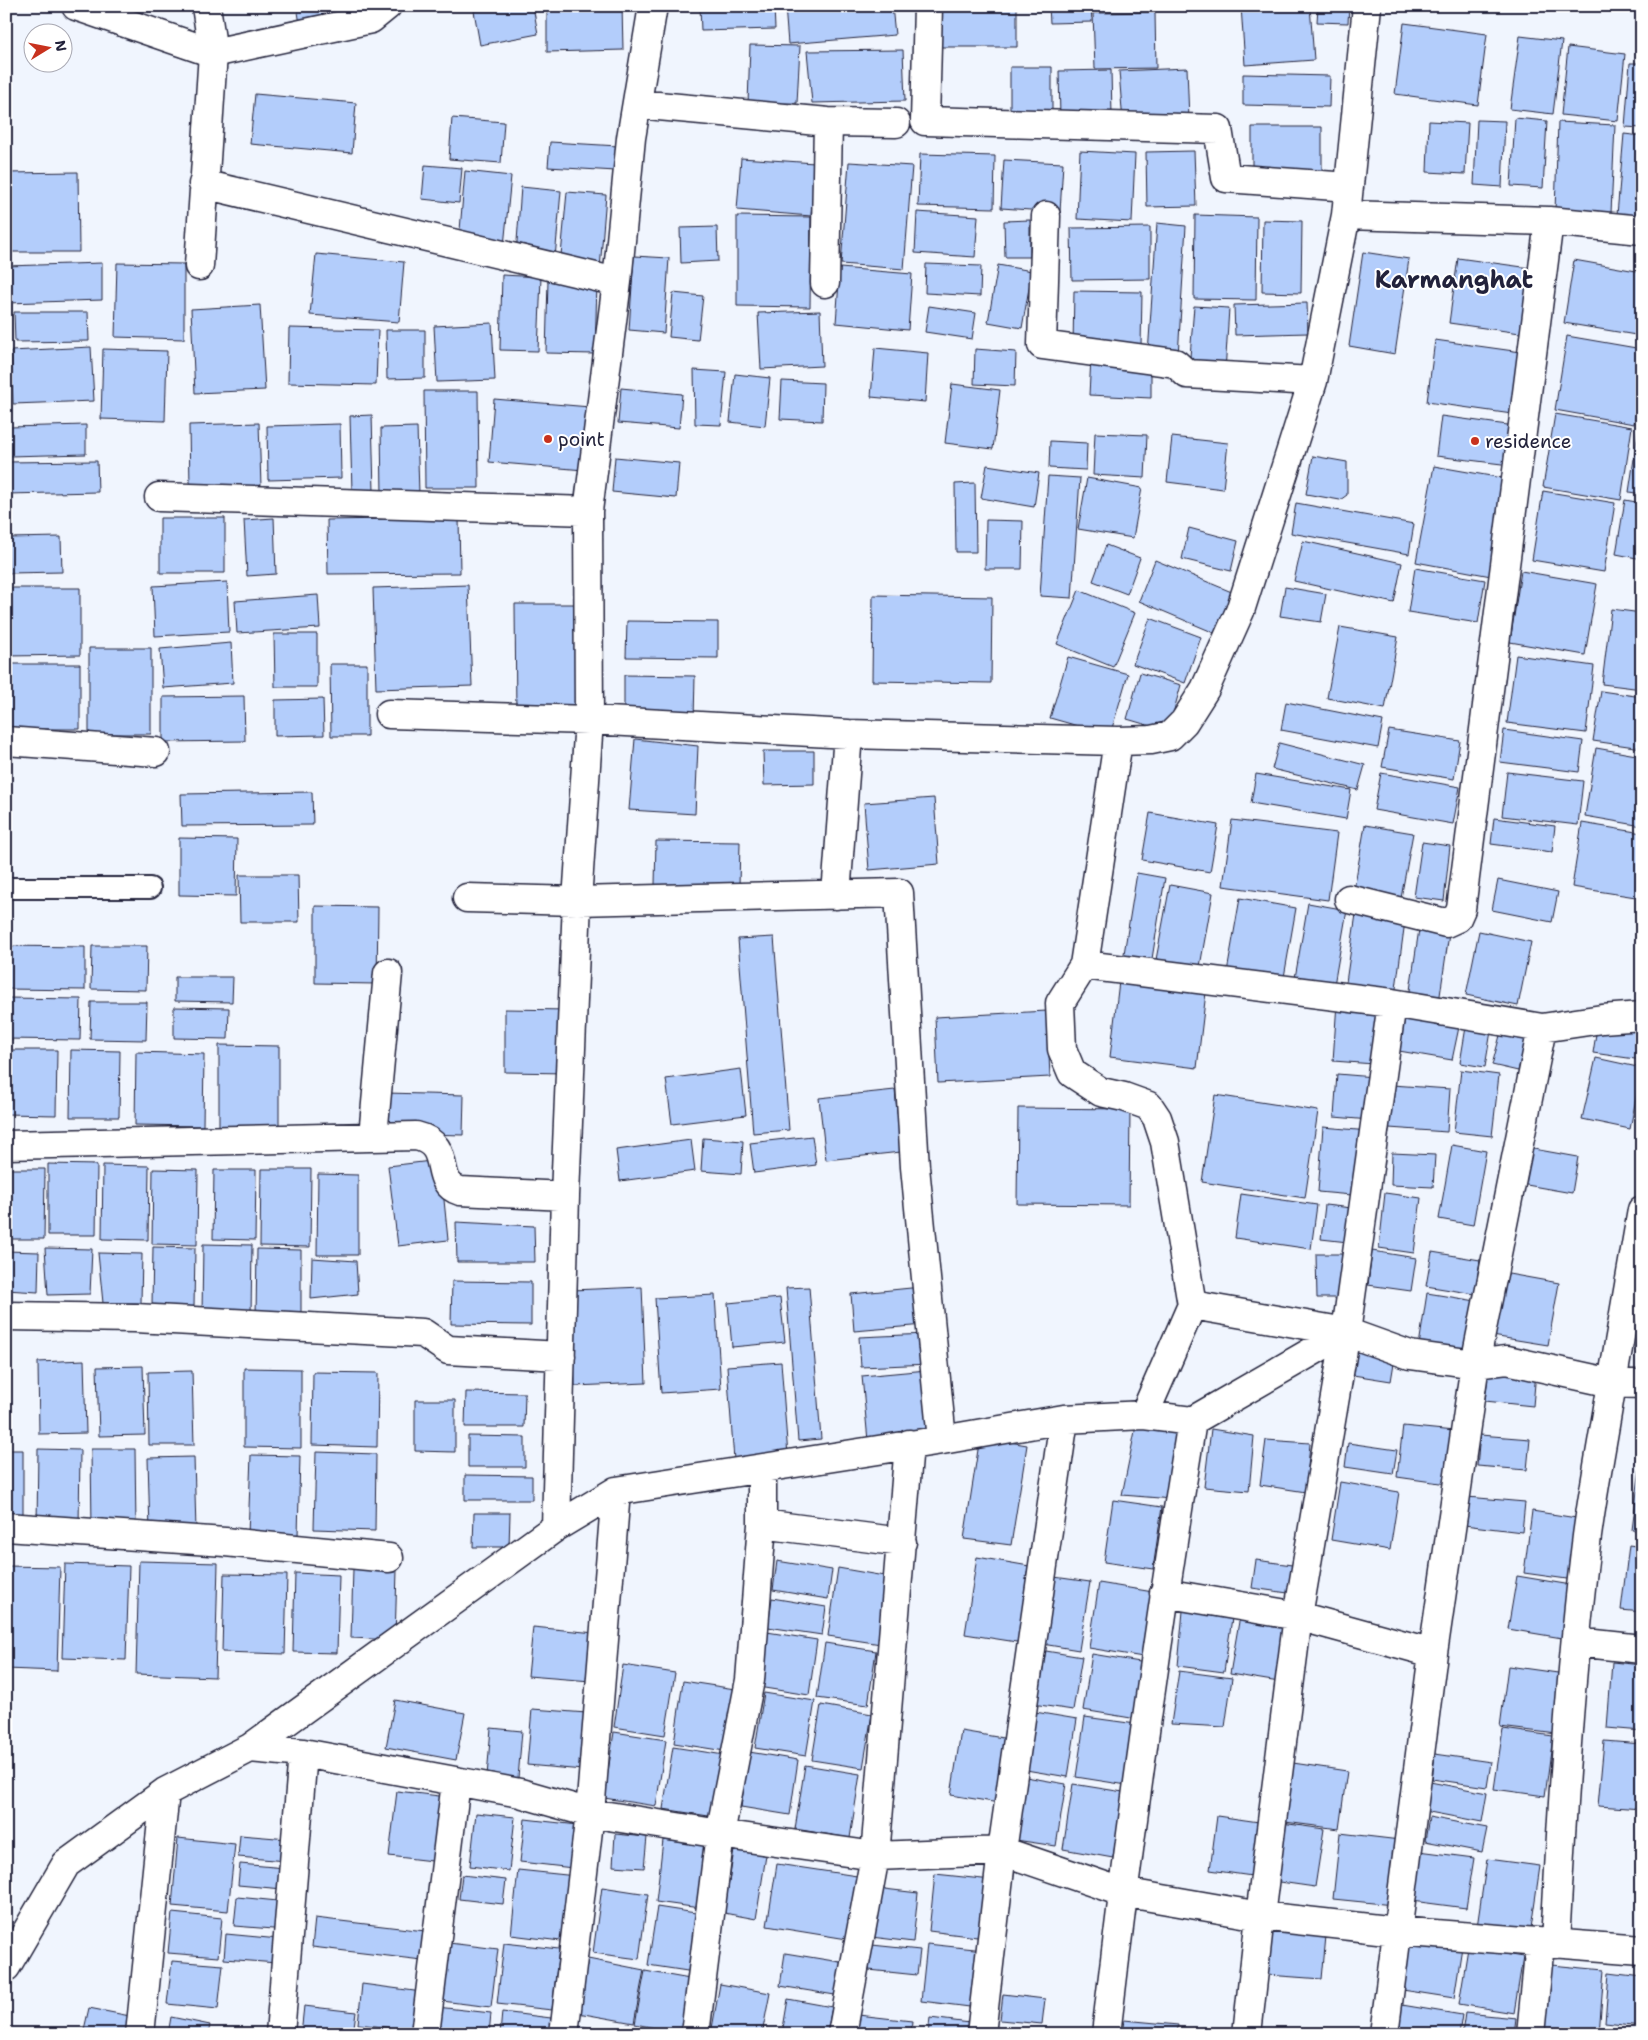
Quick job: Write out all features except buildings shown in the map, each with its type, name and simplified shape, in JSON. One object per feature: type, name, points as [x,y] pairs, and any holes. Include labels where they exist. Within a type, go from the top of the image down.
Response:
[{"type":"street","points":[[76,6],[213,53],[371,18],[387,6]]},
{"type":"street","points":[[199,266],[213,53],[206,6]]},
{"type":"street","points":[[556,1527],[565,1196],[577,902],[589,720],[588,511],[616,282],[631,138],[653,6]]},
{"type":"street","points":[[928,6],[925,121],[1218,130],[1226,178],[1349,187]]},
{"type":"street","points":[[389,714],[589,720],[848,734],[1118,741],[1151,740],[1170,736],[1184,722],[1205,688],[1240,611],[1313,381],[1346,215],[1367,6]]},
{"type":"street","points":[[637,104],[828,122],[896,123]]},
{"type":"street","points":[[825,283],[828,122]]},
{"type":"street","points":[[203,184],[616,282]]},
{"type":"street","points":[[1346,215],[1549,221],[1642,230]]},
{"type":"street","points":[[1046,216],[1042,345],[1175,363],[1187,374],[1313,381]]},
{"type":"street","points":[[1349,899],[1446,923],[1457,918],[1461,909],[1549,221]]},
{"type":"street","points":[[159,497],[588,511]]},
{"type":"street","points":[[836,895],[848,734]]},
{"type":"street","points":[[6,741],[156,752]]},
{"type":"street","points":[[1118,741],[1084,965],[1060,1003],[1062,1049],[1072,1073],[1101,1092],[1124,1097],[1148,1106],[1157,1118],[1165,1142],[1192,1305],[1144,1415]]},
{"type":"street","points":[[467,898],[577,902],[899,893],[915,1167],[942,1440]]},
{"type":"street","points":[[1084,965],[1392,1004],[1542,1028],[1602,1019],[1642,1016]]},
{"type":"street","points":[[373,1136],[388,973]]},
{"type":"street","points":[[1248,2034],[1260,1916],[1298,1616],[1346,1332],[1392,1004]]},
{"type":"street","points":[[1384,2034],[1433,1653],[1475,1364],[1542,1028]]},
{"type":"street","points":[[6,1144],[416,1136],[426,1138],[438,1151],[446,1182],[451,1188],[460,1191],[565,1196]]},
{"type":"street","points":[[1532,2034],[1548,1944],[1576,1642],[1588,1535],[1642,1210]]},
{"type":"street","points":[[1192,1305],[1346,1332],[1410,1355],[1475,1364],[1507,1360],[1612,1383],[1642,1384]]},
{"type":"street","points":[[6,1316],[154,1319],[423,1333],[448,1350],[561,1356]]},
{"type":"street","points":[[6,1967],[66,1864],[165,1792],[250,1748],[556,1527],[616,1491],[1064,1419],[1144,1415],[1192,1421],[1346,1332]]},
{"type":"street","points":[[981,2034],[1002,1851],[1064,1419]]},
{"type":"street","points":[[1106,2034],[1122,1892],[1164,1593],[1192,1421]]},
{"type":"street","points":[[842,2034],[875,1856],[909,1444]]},
{"type":"street","points":[[695,2034],[720,1834],[750,1680],[762,1524],[762,1469]]},
{"type":"street","points":[[564,2034],[590,1813],[616,1491]]},
{"type":"street","points":[[762,1524],[902,1542]]},
{"type":"street","points":[[6,1527],[225,1542],[389,1558]]},
{"type":"street","points":[[1164,1593],[1298,1616],[1433,1653]]},
{"type":"street","points":[[1576,1642],[1642,1649]]},
{"type":"street","points":[[250,1748],[304,1753],[520,1793],[590,1813],[875,1856],[1002,1851],[1122,1892],[1260,1916],[1396,1931],[1642,1950]]},
{"type":"street","points":[[280,2034],[304,1753]]},
{"type":"street","points":[[425,2034],[456,1782]]},
{"type":"street","points":[[140,2034],[165,1792]]},
{"type":"lane","points":[[6,888],[150,888]]},
{"type":"place","name":"point","points":[[548,439]]},
{"type":"place","name":"residence","points":[[1475,441]]},
{"type":"district","name":"Karmanghat","points":[[1454,280]]}]
